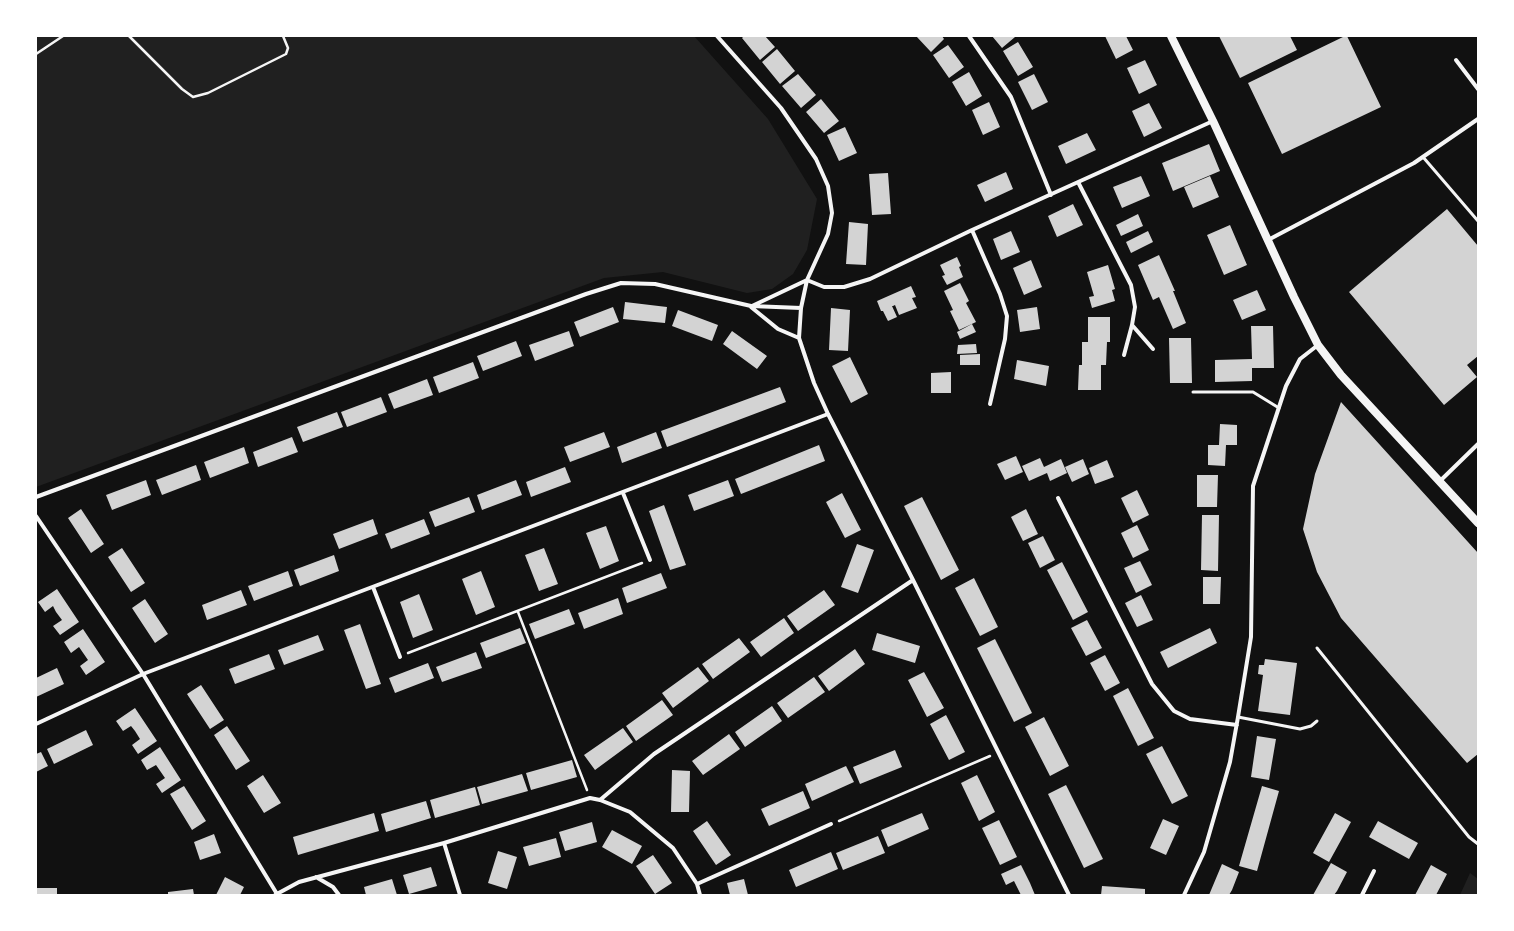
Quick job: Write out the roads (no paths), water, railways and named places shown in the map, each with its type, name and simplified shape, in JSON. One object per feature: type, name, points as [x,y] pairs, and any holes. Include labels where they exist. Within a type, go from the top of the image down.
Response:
[{"type":"main road","points":[[1172,36],[1318,346],[1342,375],[1478,523]]},
{"type":"street","points":[[717,36],[781,108],[816,159],[828,186],[832,213],[828,234],[808,280],[801,308],[799,338],[814,383],[828,414],[913,580],[1069,895]]},
{"type":"street","points":[[970,36],[1011,97],[1051,195]]},
{"type":"street","points":[[1456,60],[1478,89]]},
{"type":"street","points":[[1268,240],[1407,167],[1478,119]]},
{"type":"street","points":[[808,280],[824,288],[844,287],[870,279],[972,230],[1213,121]]},
{"type":"street","points":[[1078,182],[1131,285],[1135,307],[1124,355]]},
{"type":"street","points":[[972,230],[1000,294],[1006,316],[1005,339],[990,404]]},
{"type":"street","points":[[751,306],[808,280]]},
{"type":"street","points":[[36,497],[586,294],[621,283],[655,284],[751,306],[801,308]]},
{"type":"street","points":[[751,306],[778,329],[799,338]]},
{"type":"street","points":[[1132,325],[1152,349]]},
{"type":"street","points":[[1184,895],[1204,852],[1230,762],[1237,725],[1251,637],[1252,486],[1286,386],[1300,359],[1318,346]]},
{"type":"street","points":[[36,724],[143,674],[828,414]]},
{"type":"street","points":[[1440,481],[1478,444]]},
{"type":"street","points":[[622,493],[650,560]]},
{"type":"street","points":[[1058,498],[1152,684],[1174,710],[1190,719],[1237,725]]},
{"type":"street","points":[[36,516],[143,674],[276,894],[299,882],[444,843],[590,798],[600,800],[630,812],[673,848],[697,884],[700,895]]},
{"type":"street","points":[[600,800],[654,754],[913,580]]},
{"type":"street","points":[[373,587],[400,657]]},
{"type":"street","points":[[697,884],[831,824]]},
{"type":"street","points":[[444,843],[460,895]]},
{"type":"street","points":[[1362,895],[1374,871]]},
{"type":"street","points":[[316,877],[333,887],[339,895]]},
{"type":"lane","points":[[1423,157],[1478,221]]},
{"type":"lane","points":[[1193,392],[1253,392],[1279,408]]},
{"type":"lane","points":[[1317,648],[1469,837],[1478,844]]},
{"type":"lane","points":[[1238,717],[1300,729],[1311,726],[1317,721]]}]
